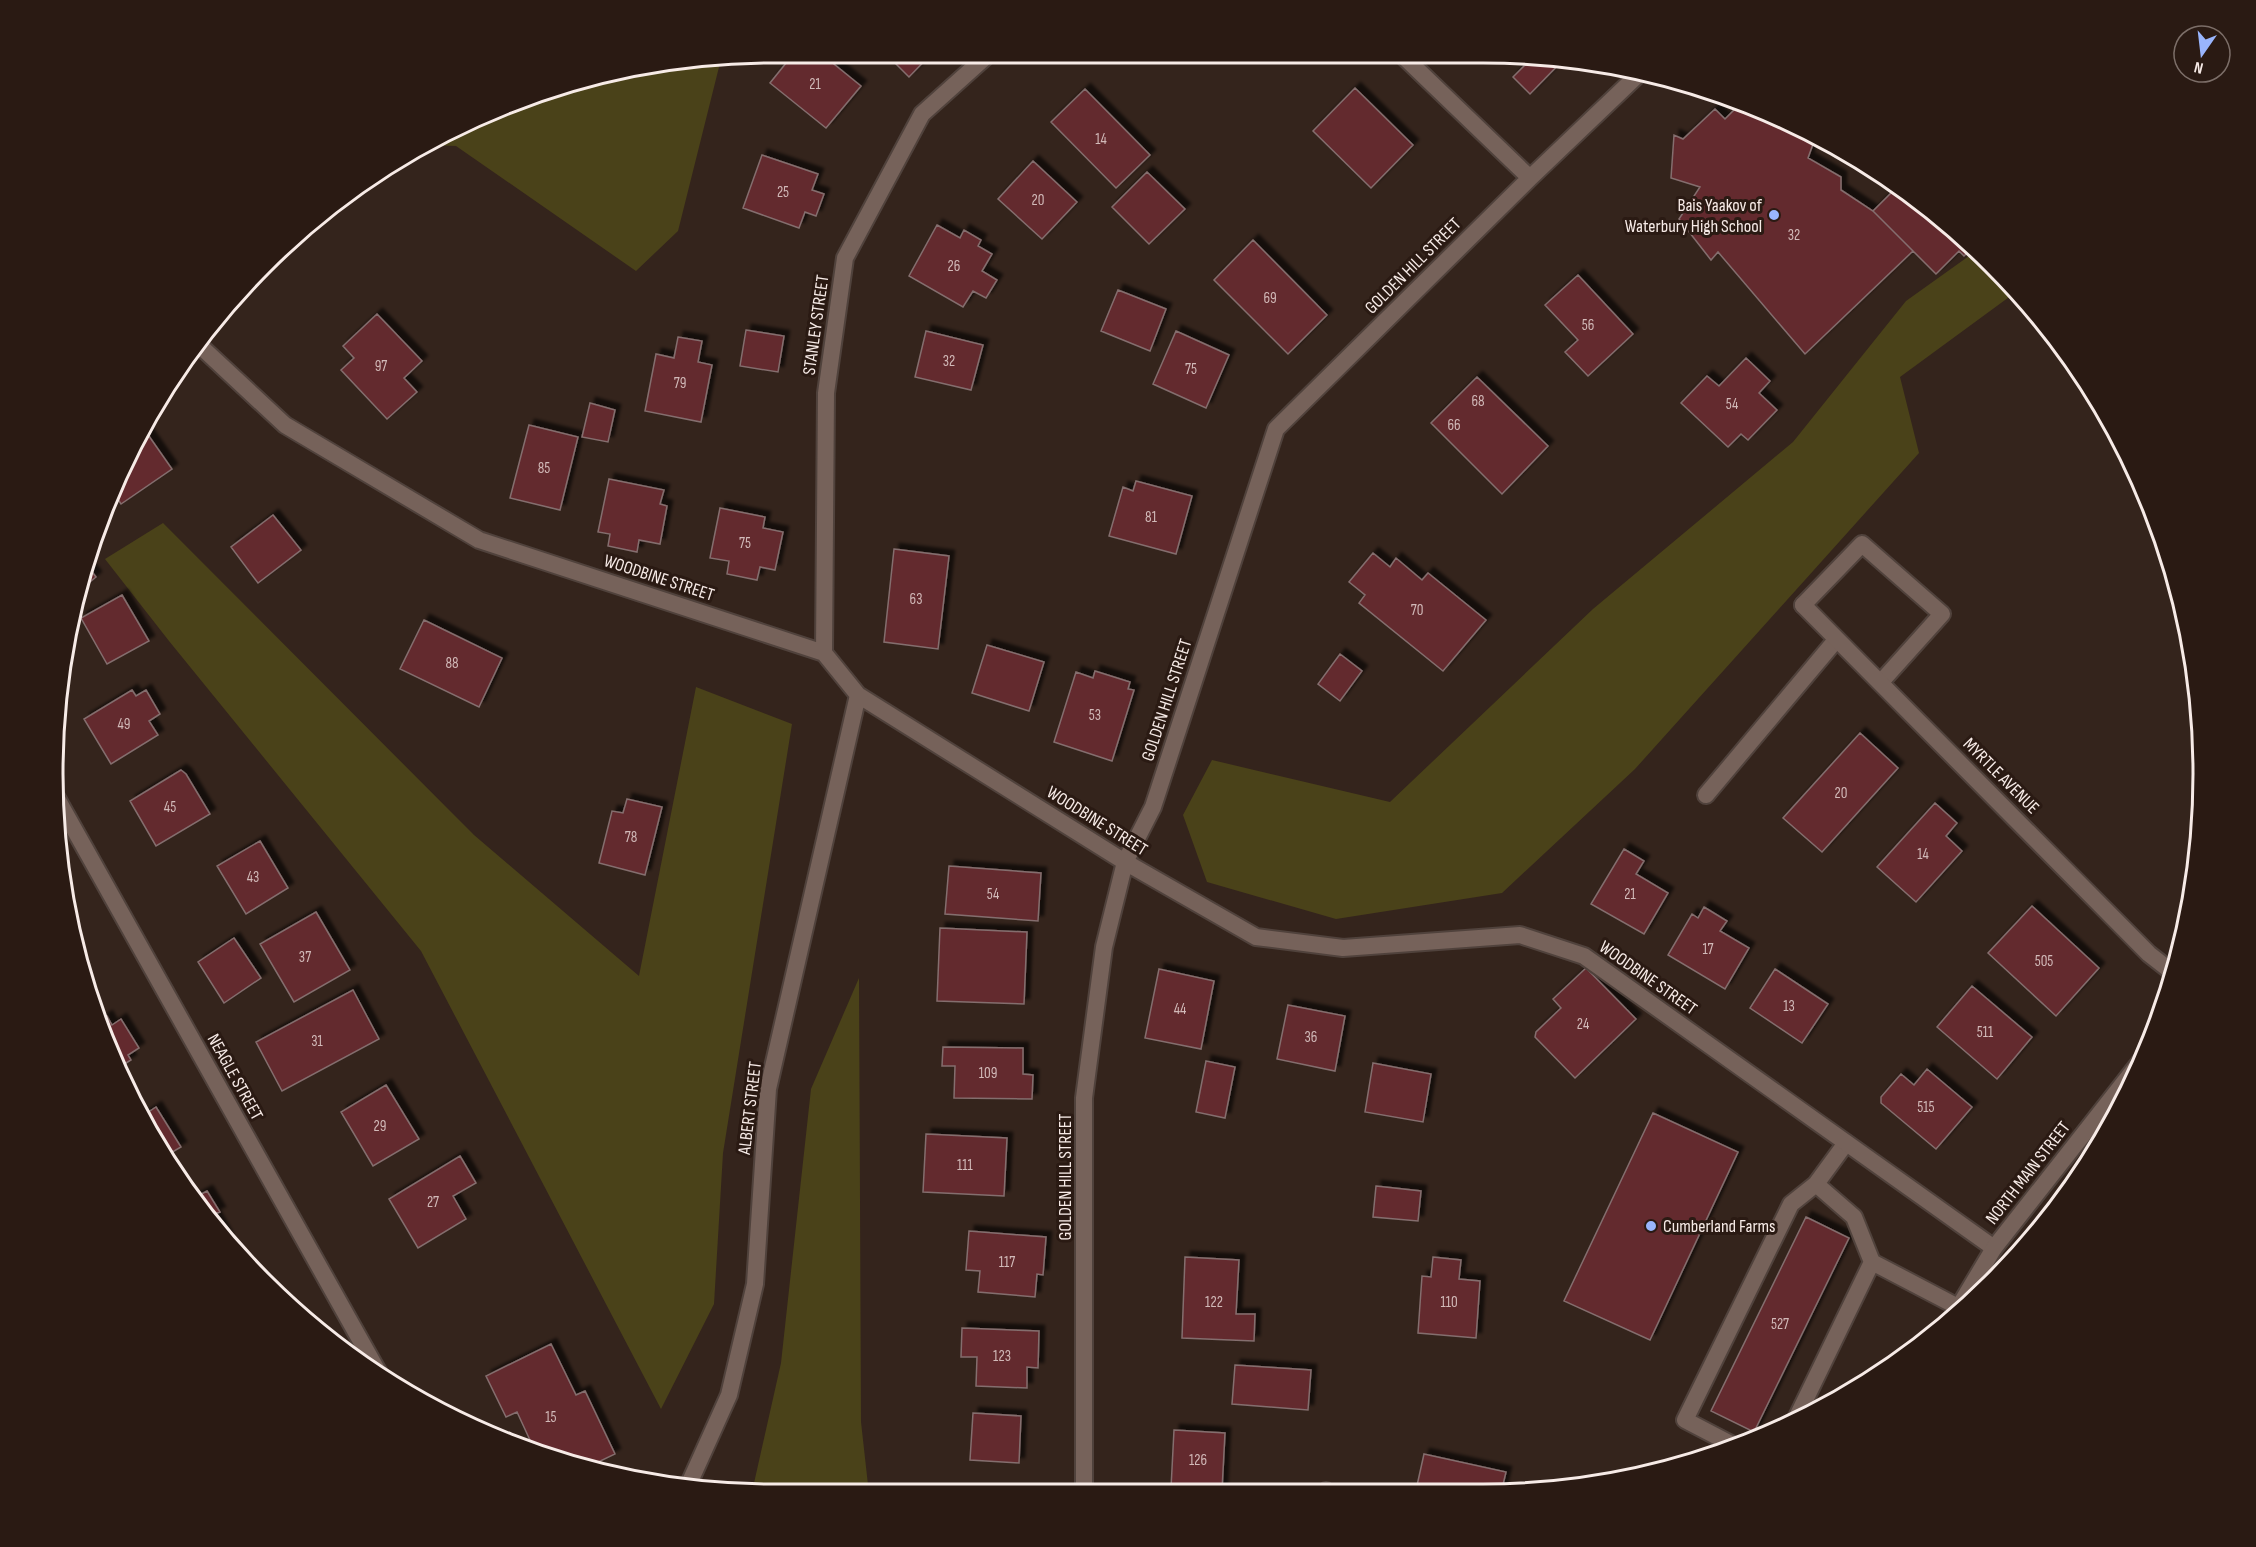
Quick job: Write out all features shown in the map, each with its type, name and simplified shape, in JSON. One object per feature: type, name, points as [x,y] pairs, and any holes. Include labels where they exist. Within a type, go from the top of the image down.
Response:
[{"type":"street","name":"STANLEY STREET","points":[[824,653],[826,393],[845,258],[922,114],[979,63]]},
{"type":"street","points":[[1410,63],[1530,178]]},
{"type":"street","name":"GOLDEN HILL STREET","points":[[1084,1484],[1084,1098],[1104,948],[1125,862],[1153,807],[1276,429],[1633,80]]},
{"type":"street","name":"WOODBINE STREET","points":[[204,349],[285,425],[479,540],[824,653],[858,695],[1125,862],[1256,937],[1343,948],[1520,935],[1584,956],[1994,1248]]},
{"type":"street","name":"MYRTLE AVENUE","points":[[1881,682],[1942,614],[1862,544],[1803,604],[1836,640],[1881,682],[2149,954],[2166,967]]},
{"type":"street","points":[[1706,795],[1836,640]]},
{"type":"street","name":"ALBERT STREET","points":[[691,1479],[729,1395],[756,1284],[768,1089],[858,695]]},
{"type":"street","name":"NEAGLE STREET","points":[[65,812],[370,1358]]},
{"type":"street","name":"NORTH MAIN STREET","points":[[1966,1293],[1994,1248],[2119,1089]]},
{"type":"street","points":[[1725,1441],[1685,1420],[1791,1204],[1816,1184],[1846,1143]]},
{"type":"street","points":[[1816,1184],[1854,1217],[1872,1262],[1948,1310]]},
{"type":"street","points":[[1800,1409],[1872,1262]]},
{"type":"shaded area","points":[[719,66],[678,231],[636,271],[456,146],[441,145],[502,117],[590,87],[681,69]]},
{"type":"shaded area","points":[[1969,256],[2009,297],[1900,377],[1919,453],[1635,769],[1502,893],[1336,919],[1207,882],[1183,815],[1212,760],[1390,802],[1593,609],[1793,442],[1906,301]]},
{"type":"shaded area","points":[[163,523],[474,835],[639,976],[696,687],[792,724],[723,1153],[714,1304],[661,1409],[421,951],[105,559]]},
{"type":"shaded area","points":[[859,978],[861,1422],[868,1484],[754,1483],[781,1363],[811,1089]]},
{"type":"building","points":[[786,63],[833,63],[861,86],[826,128],[770,83]]},
{"type":"building","points":[[895,63],[922,63],[909,77]]},
{"type":"building","points":[[1525,65],[1556,67],[1530,94],[1513,77]]},
{"type":"building","points":[[1355,88],[1413,145],[1371,188],[1313,131]]},
{"type":"building","points":[[1085,89],[1150,155],[1116,188],[1051,122]]},
{"type":"building","points":[[1715,109],[1725,119],[1734,110],[1813,144],[1808,158],[1841,177],[1841,190],[1873,211],[1913,251],[1805,354],[1718,252],[1711,260],[1679,219],[1700,187],[1671,178],[1674,135],[1683,139]]},
{"type":"building","points":[[762,155],[818,174],[812,190],[824,194],[816,216],[805,212],[799,228],[743,208]]},
{"type":"building","points":[[1033,161],[1077,202],[1042,239],[998,199]]},
{"type":"building","points":[[1147,172],[1185,209],[1149,244],[1112,207]]},
{"type":"building","points":[[1891,193],[1966,254],[1964,256],[1959,251],[1936,274],[1873,211]]},
{"type":"building","points":[[937,225],[960,238],[964,230],[981,240],[978,246],[992,254],[982,271],[997,280],[986,298],[973,291],[963,307],[909,276]]},
{"type":"building","points":[[1253,240],[1327,315],[1288,354],[1214,280]]},
{"type":"building","points":[[1578,275],[1633,334],[1588,376],[1565,352],[1578,340],[1545,305]]},
{"type":"building","points":[[1118,290],[1166,309],[1150,351],[1101,331]]},
{"type":"building","points":[[377,314],[422,361],[404,378],[417,392],[387,419],[341,370],[354,358],[343,346]]},
{"type":"building","points":[[746,330],[784,336],[778,372],[740,366]]},
{"type":"building","points":[[926,331],[983,345],[971,390],[915,377]]},
{"type":"building","points":[[1176,331],[1229,355],[1206,408],[1153,384]]},
{"type":"building","points":[[678,337],[702,341],[698,362],[712,365],[701,422],[645,411],[656,354],[674,358]]},
{"type":"building","points":[[1746,358],[1770,381],[1759,393],[1777,410],[1748,440],[1741,434],[1728,447],[1681,403],[1707,376],[1719,386]]},
{"type":"building","points":[[1477,377],[1548,446],[1502,494],[1431,423]]},
{"type":"building","points":[[590,403],[615,410],[608,442],[582,437]]},
{"type":"building","points":[[529,425],[578,437],[560,510],[510,498]]},
{"type":"building","points":[[149,436],[172,469],[121,504],[118,499]]},
{"type":"building","points":[[609,479],[664,490],[660,504],[667,506],[660,544],[639,540],[637,552],[608,546],[610,534],[598,532]]},
{"type":"building","points":[[1136,481],[1192,496],[1176,554],[1109,536],[1123,487],[1133,491]]},
{"type":"building","points":[[720,508],[765,517],[763,528],[783,532],[775,570],[760,567],[757,580],[727,574],[729,561],[710,558]]},
{"type":"building","points":[[273,515],[301,550],[258,583],[231,547]]},
{"type":"building","points":[[894,549],[949,556],[938,649],[884,642]]},
{"type":"building","points":[[1373,553],[1390,567],[1396,558],[1422,580],[1428,573],[1486,620],[1443,671],[1359,603],[1365,595],[1349,582]]},
{"type":"building","points":[[92,572],[96,577],[89,583]]},
{"type":"building","points":[[122,595],[149,641],[107,664],[81,618]]},
{"type":"building","points":[[424,620],[502,658],[479,707],[400,669]]},
{"type":"building","points":[[987,645],[1044,662],[1029,711],[972,693]]},
{"type":"building","points":[[1340,654],[1362,671],[1340,701],[1318,684]]},
{"type":"building","points":[[1095,671],[1130,682],[1128,689],[1134,690],[1112,761],[1054,742],[1076,672],[1093,678]]},
{"type":"building","points":[[132,690],[136,696],[146,690],[160,714],[149,721],[158,735],[111,764],[84,719]]},
{"type":"building","points":[[1860,733],[1898,768],[1822,852],[1783,818]]},
{"type":"building","points":[[181,770],[186,774],[210,814],[156,846],[130,801]]},
{"type":"building","points":[[627,799],[662,807],[645,875],[599,863],[612,811],[623,813]]},
{"type":"building","points":[[1935,803],[1957,823],[1946,836],[1962,851],[1916,902],[1877,867]]},
{"type":"building","points":[[260,841],[288,888],[246,914],[217,866]]},
{"type":"building","points":[[1624,849],[1644,861],[1636,874],[1668,893],[1644,934],[1591,904]]},
{"type":"building","points":[[949,866],[1041,873],[1038,921],[945,914]]},
{"type":"building","points":[[2032,906],[2099,968],[2056,1016],[1988,953]]},
{"type":"building","points":[[1704,907],[1727,921],[1720,931],[1749,948],[1725,989],[1668,955],[1692,914],[1698,918]]},
{"type":"building","points":[[316,912],[350,970],[294,1002],[260,944]]},
{"type":"building","points":[[940,928],[1027,932],[1024,1004],[937,1001]]},
{"type":"building","points":[[234,938],[261,978],[224,1003],[198,962]]},
{"type":"building","points":[[1586,968],[1636,1019],[1575,1078],[1535,1037],[1536,1032],[1561,1008],[1553,999]]},
{"type":"building","points":[[1159,969],[1214,981],[1201,1049],[1145,1038]]},
{"type":"building","points":[[1775,969],[1828,1004],[1802,1043],[1750,1008]]},
{"type":"building","points":[[1972,986],[2032,1037],[1997,1079],[1937,1027]]},
{"type":"building","points":[[353,990],[379,1039],[282,1091],[256,1042]]},
{"type":"building","points":[[1288,1005],[1345,1016],[1335,1071],[1277,1059]]},
{"type":"building","points":[[106,1016],[112,1025],[121,1019],[139,1048],[128,1055],[131,1060],[125,1064],[117,1045]]},
{"type":"building","points":[[943,1047],[1023,1048],[1023,1074],[1033,1075],[1032,1099],[954,1098],[955,1066],[942,1066]]},
{"type":"building","points":[[1206,1061],[1235,1067],[1225,1118],[1196,1112]]},
{"type":"building","points":[[1373,1063],[1431,1074],[1423,1122],[1365,1112]]},
{"type":"building","points":[[1927,1069],[1972,1107],[1936,1149],[1881,1103],[1881,1097],[1901,1074],[1914,1085]]},
{"type":"building","points":[[386,1085],[419,1139],[373,1166],[341,1112]]},
{"type":"building","points":[[156,1107],[181,1147],[173,1152],[149,1112]]},
{"type":"building","name":"Cumberland Farms","points":[[1653,1113],[1738,1152],[1650,1340],[1564,1301]]},
{"type":"building","points":[[926,1134],[1007,1138],[1004,1196],[923,1192]]},
{"type":"building","points":[[460,1156],[476,1183],[453,1196],[466,1219],[418,1248],[389,1199]]},
{"type":"building","points":[[1376,1186],[1421,1191],[1418,1221],[1373,1217]]},
{"type":"building","points":[[207,1191],[220,1212],[216,1213],[201,1194]]},
{"type":"building","name":"Cumberland Farms","points":[[1806,1217],[1849,1238],[1755,1429],[1752,1431],[1711,1411]]},
{"type":"building","points":[[969,1231],[1046,1237],[1043,1275],[1037,1274],[1035,1297],[978,1292],[980,1271],[966,1270]]},
{"type":"building","points":[[1185,1257],[1239,1260],[1236,1314],[1255,1314],[1254,1341],[1182,1338]]},
{"type":"building","points":[[1433,1257],[1461,1260],[1459,1279],[1480,1281],[1476,1338],[1418,1333],[1422,1276],[1431,1277]]},
{"type":"building","points":[[962,1328],[1039,1331],[1038,1368],[1027,1367],[1027,1388],[976,1386],[977,1357],[961,1357]]},
{"type":"building","points":[[551,1344],[576,1395],[585,1391],[615,1454],[599,1462],[530,1440],[517,1412],[506,1417],[486,1376]]},
{"type":"building","points":[[1235,1365],[1311,1370],[1308,1410],[1232,1404]]},
{"type":"building","points":[[973,1413],[1021,1416],[1019,1463],[970,1460]]},
{"type":"building","points":[[1174,1430],[1225,1433],[1222,1484],[1171,1484]]},
{"type":"building","points":[[1424,1454],[1506,1472],[1503,1483],[1417,1484]]},
{"type":"place","name":"Bais Yaakov of Waterbury High School","points":[[1774,215]]},
{"type":"place","name":"Cumberland Farms","points":[[1651,1226]]}]
